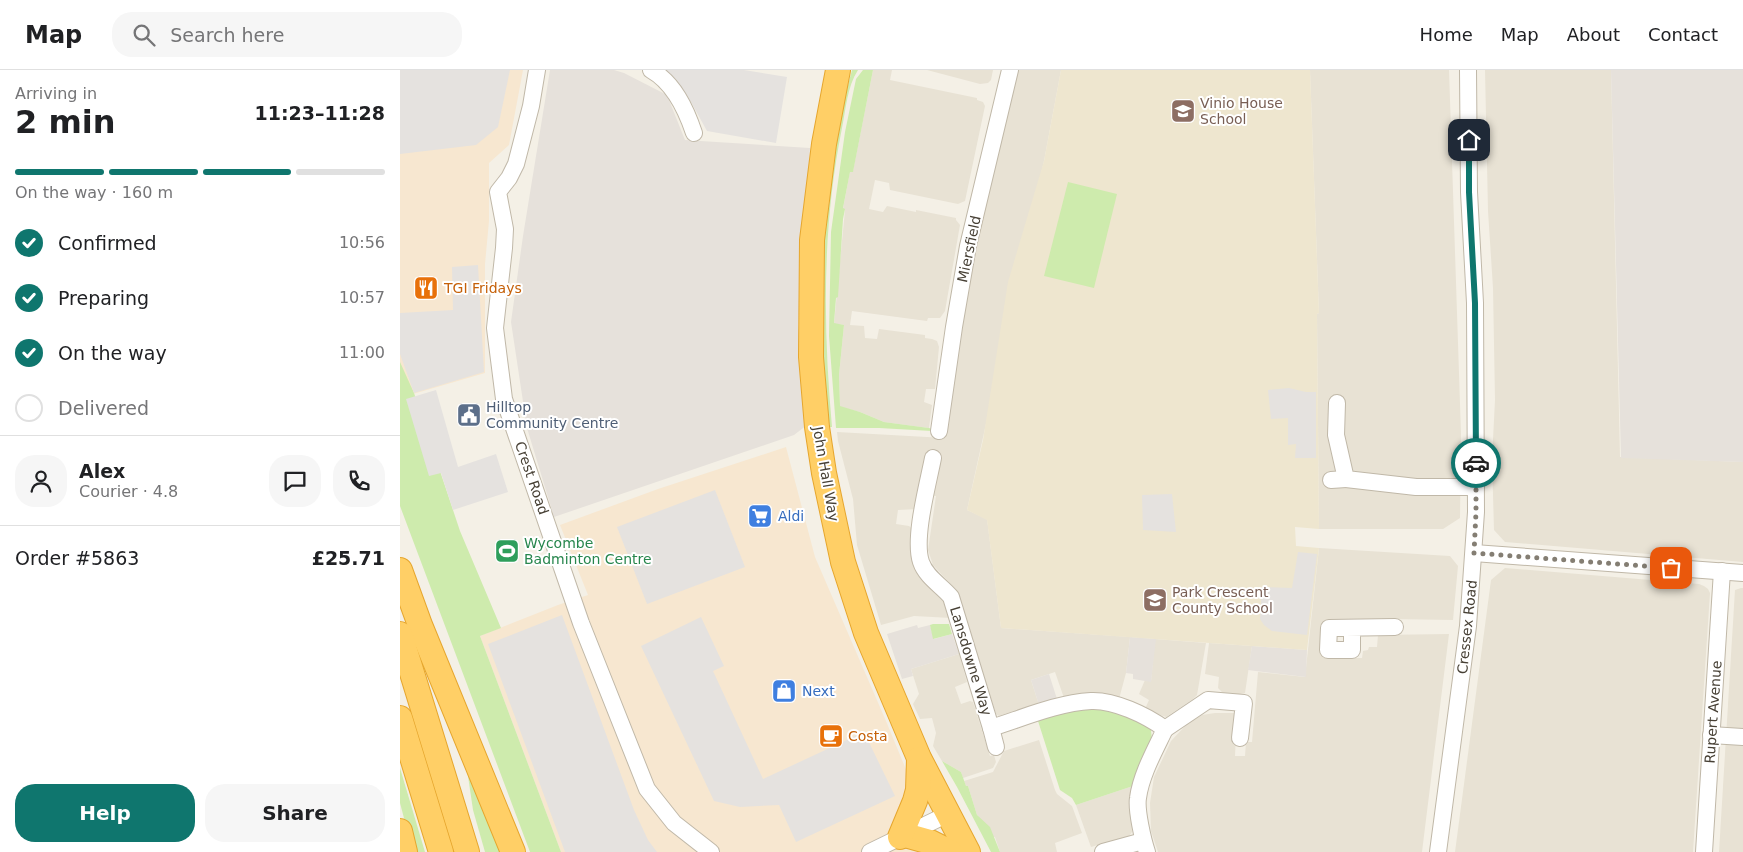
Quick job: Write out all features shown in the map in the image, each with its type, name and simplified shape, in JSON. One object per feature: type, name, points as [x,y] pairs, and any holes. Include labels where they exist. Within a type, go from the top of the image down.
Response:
[{"type":"highway","name":"John Hall Way","points":[[838,70],[824,144],[812,240],[811,357],[817,427],[830,504],[843,562],[866,634],[919,758],[968,852]]},
{"type":"highway","points":[[400,570],[420,624],[513,852]]},
{"type":"highway","points":[[400,634],[467,852]]},
{"type":"highway","points":[[400,718],[441,852]]},
{"type":"highway","points":[[919,758],[916,796],[903,836],[930,842],[950,852]]},
{"type":"highway","points":[[400,831],[405,852]]},
{"type":"street","name":"Crest Road","points":[[537,70],[531,106],[516,164],[509,178],[498,192],[502,206],[504,238],[495,328],[504,399],[563,566],[581,623],[647,789],[674,823],[711,852]]},
{"type":"street","points":[[651,70],[663,79],[680,99],[694,133]]},
{"type":"street","name":"Miersfield","points":[[939,431],[968,246],[1010,70]]},
{"type":"street","name":"Cressex Road","points":[[1438,852],[1468,626],[1474,553],[1476,487],[1475,303],[1469,192],[1468,70]]},
{"type":"street","points":[[1337,403],[1336,435],[1339,479],[1416,487],[1476,487]]},
{"type":"street","name":"Lansdowne Way","points":[[933,458],[921,519],[918,547],[921,563],[928,575],[952,597],[996,747]]},
{"type":"street","points":[[1474,553],[1743,573]]},
{"type":"street","name":"Rupert Avenue","points":[[1704,852],[1722,572]]},
{"type":"street","points":[[1352,628],[1395,627]]},
{"type":"street","points":[[1103,852],[1145,847],[1138,799],[1149,762],[1164,730],[1208,700],[1244,703],[1240,738]]},
{"type":"street","name":"Lansdowne Way","points":[[991,728],[1069,704],[1093,701],[1120,706],[1154,721],[1164,730]]},
{"type":"street","points":[[1711,735],[1743,737]]},
{"type":"street","points":[[870,852],[948,814]]},
{"type":"shaded area","points":[[400,70],[523,70],[509,145],[489,163],[489,221],[485,264],[485,373],[413,394],[400,364]]},
{"type":"shaded area","points":[[400,70],[510,70],[498,127],[476,145],[400,154]]},
{"type":"shaded area","points":[[550,70],[614,70],[624,73],[667,95],[685,140],[810,148],[798,325],[807,425],[794,435],[554,517],[527,428],[511,322]]},
{"type":"shaded area","points":[[666,70],[744,70],[787,77],[776,143],[707,131],[691,102]]},
{"type":"shaded area","points":[[873,70],[892,70],[890,80],[977,98],[985,106],[965,201],[958,204],[890,190],[889,183],[875,180],[869,209],[883,212],[887,206],[916,212],[916,210],[956,218],[960,225],[945,311],[940,318],[928,318],[927,321],[852,311],[850,325],[864,326],[865,338],[877,339],[879,329],[925,335],[925,338],[937,341],[939,347],[935,389],[926,389],[924,402],[932,405],[929,428],[884,422],[860,412],[840,407],[839,375],[844,325],[834,324],[845,210],[843,209],[850,171],[853,171]]},
{"type":"shaded area","points":[[927,70],[993,70],[991,80],[988,83],[980,84]]},
{"type":"shaded area","points":[[1014,70],[1061,70],[1044,161],[967,510],[987,519],[1001,628],[1130,637],[1126,673],[1119,699],[1064,698],[1055,672],[1031,680],[1039,705],[999,716],[996,714],[957,591],[933,565],[928,550],[936,496],[923,495],[918,509],[898,510],[896,524],[909,526],[916,532],[914,553],[948,599],[951,618],[914,616],[881,625],[857,545],[853,499],[837,432],[945,438],[953,379],[981,217]]},
{"type":"shaded area","points":[[1061,70],[1310,70],[1319,313],[1317,314],[1319,529],[1295,527],[1296,546],[1319,548],[1307,650],[1001,628],[987,520],[967,510],[983,440],[1008,282],[1044,161]]},
{"type":"shaded area","points":[[1310,70],[1449,70],[1461,434],[1460,518],[1443,529],[1319,529],[1317,314],[1319,313]]},
{"type":"shaded area","points":[[1485,70],[1611,70],[1620,457],[1743,462],[1743,562],[1505,542],[1494,530],[1492,459],[1495,400],[1493,288],[1488,211]]},
{"type":"shaded area","points":[[1611,70],[1743,70],[1743,462],[1621,458]]},
{"type":"shaded area","points":[[478,265],[484,372],[414,393],[400,354],[400,313],[453,310],[452,267]]},
{"type":"shaded area","points":[[1289,388],[1316,392],[1316,458],[1295,458],[1296,444],[1288,445],[1288,418],[1271,419],[1268,390]]},
{"type":"shaded area","points":[[436,390],[458,467],[496,454],[508,492],[453,510],[441,473],[429,476],[406,399]]},
{"type":"shaded area","points":[[786,447],[815,557],[907,772],[931,852],[561,852],[480,636],[588,595],[560,525],[658,489]]},
{"type":"shaded area","points":[[715,490],[745,567],[647,604],[617,527]]},
{"type":"shaded area","points":[[1172,494],[1176,532],[1143,530],[1142,495]]},
{"type":"shaded area","points":[[1319,548],[1450,556],[1458,566],[1453,620],[1389,619],[1324,623],[1323,658],[1362,658],[1363,651],[1368,650],[1369,647],[1377,647],[1378,635],[1449,634],[1422,852],[1158,852],[1151,831],[1150,803],[1154,777],[1171,741],[1188,723],[1202,715],[1237,713],[1235,756],[1245,756],[1246,742],[1252,742],[1258,672],[1305,677]]},
{"type":"shaded area","points":[[1298,552],[1317,554],[1307,635],[1272,631],[1260,619],[1262,587],[1292,588]]},
{"type":"shaded area","points":[[1505,568],[1699,584],[1708,589],[1710,593],[1693,852],[1455,852],[1491,580]]},
{"type":"shaded area","points":[[1743,588],[1743,852],[1719,852],[1735,590]]},
{"type":"shaded area","points":[[562,615],[634,810],[648,840],[657,852],[565,852],[488,644]]},
{"type":"shaded area","points":[[701,617],[724,666],[713,671],[763,779],[864,732],[895,796],[796,842],[779,805],[740,807],[714,801],[641,646]]},
{"type":"shaded area","points":[[917,625],[918,628],[930,625],[934,639],[952,634],[959,654],[911,669],[913,676],[902,679],[887,634]]},
{"type":"shaded area","points":[[1130,637],[1156,639],[1151,682],[1133,679],[1133,674],[1126,673]]},
{"type":"shaded area","points":[[1155,639],[1206,643],[1197,695],[1166,717],[1145,709],[1149,700],[1139,694],[1145,680],[1151,681]]},
{"type":"shaded area","points":[[1209,643],[1252,646],[1245,693],[1235,695],[1224,694],[1218,688],[1219,677],[1205,674]]},
{"type":"shaded area","points":[[1252,646],[1307,650],[1306,677],[1248,670]]},
{"type":"shaded area","points":[[959,654],[967,682],[955,687],[961,704],[973,702],[990,756],[994,755],[996,762],[993,768],[963,778],[961,772],[942,761],[933,746],[936,733],[932,718],[920,719],[913,704],[919,694],[911,669]]},
{"type":"shaded area","points":[[1049,674],[1057,699],[1039,705],[1031,680]]},
{"type":"shaded area","points":[[1039,740],[1055,790],[1057,794],[1072,806],[1082,833],[1055,843],[1057,852],[1000,852],[995,837],[993,837],[977,815],[968,786],[966,786],[964,781],[993,772],[1004,751]]},
{"type":"shaded area","points":[[1133,786],[1130,794],[1132,832],[1129,836],[1091,847],[1076,805]]},
{"type":"green space","points":[[852,70],[858,70],[849,91],[835,165],[828,240],[826,315],[832,427],[830,427],[824,381],[822,341],[823,267],[836,143]]},
{"type":"green space","points":[[863,70],[873,70],[853,172],[850,172],[843,208],[845,209],[834,323],[844,325],[839,375],[840,406],[884,422],[929,428],[932,431],[836,428],[829,336],[831,232],[845,132],[856,79]]},
{"type":"green space","points":[[1068,182],[1117,194],[1094,288],[1044,276]]},
{"type":"green space","points":[[400,362],[414,393],[460,531],[501,628],[480,636],[561,852],[530,852],[400,506]]},
{"type":"green space","points":[[949,624],[952,634],[933,639],[930,625]]},
{"type":"green space","points":[[1099,706],[1141,721],[1151,730],[1152,741],[1146,750],[1133,786],[1076,805],[1072,798],[1060,790],[1038,721],[1077,708]]},
{"type":"green space","points":[[464,749],[504,852],[485,852],[473,810]]},
{"type":"green space","points":[[942,761],[961,772],[966,786],[968,786],[977,815],[990,827],[1000,852],[991,852]]},
{"type":"green space","points":[[400,768],[425,852],[413,852],[400,803]]},
{"type":"way so far","points":[[1476,463],[1474,553],[1671,568]]},
{"type":"place","name":"Vinio House School","points":[[1183,111]]},
{"type":"place","name":"TGI Fridays","points":[[426,288]]},
{"type":"place","name":"Hilltop Community Centre","points":[[469,415]]},
{"type":"place","name":"Aldi","points":[[760,516]]},
{"type":"place","name":"Wycombe Badminton Centre","points":[[507,551]]},
{"type":"place","name":"Park Crescent County School","points":[[1155,600]]},
{"type":"place","name":"Next","points":[[784,691]]},
{"type":"place","name":"Costa","points":[[831,736]]},
{"type":"route","points":[[1469,140],[1469,192],[1475,303],[1476,463]]}]
